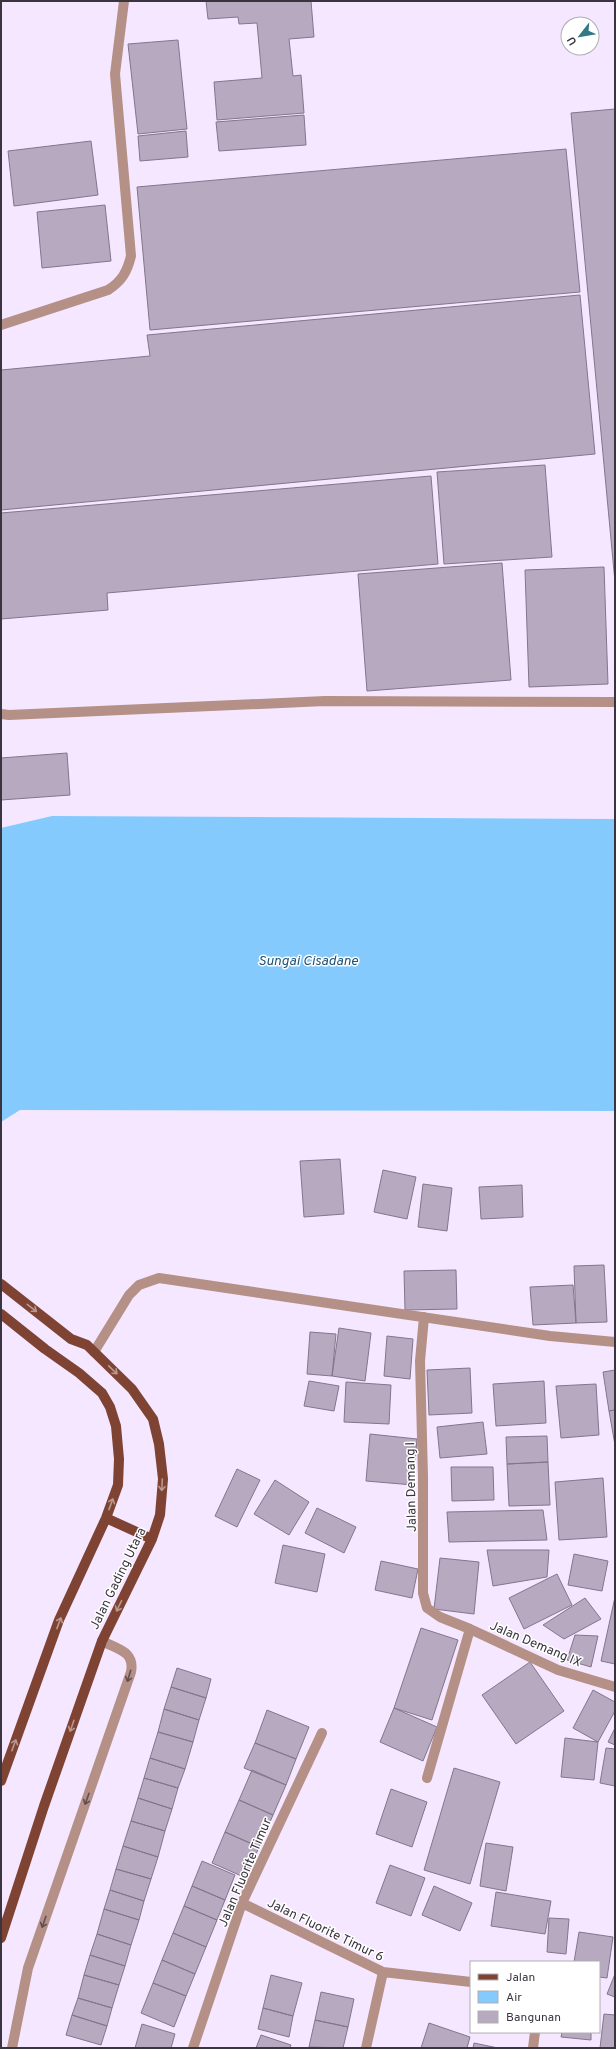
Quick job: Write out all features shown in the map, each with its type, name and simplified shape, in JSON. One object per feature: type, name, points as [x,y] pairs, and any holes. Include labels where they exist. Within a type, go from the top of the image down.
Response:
[{"type":"main road","name":"Jalan Gading Utara","points":[[1,1284],[71,1339],[86,1346],[94,1352],[132,1389],[152,1419],[159,1444],[163,1479],[160,1515],[152,1539],[102,1641],[44,1806],[1,1938]]},
{"type":"main road","points":[[1,1314],[45,1349],[79,1372],[102,1393],[110,1407],[116,1426],[120,1459],[118,1485],[106,1518],[59,1620],[1,1781]]},
{"type":"main road","points":[[106,1518],[152,1539]]},
{"type":"street","points":[[1,326],[108,290],[118,283],[127,270],[132,256],[115,74],[124,1]]},
{"type":"street","points":[[1,714],[9,715],[325,701],[615,702]]},
{"type":"street","points":[[94,1352],[129,1295],[139,1285],[159,1278],[550,1336],[615,1342]]},
{"type":"street","name":"Jalan Demang I","points":[[424,1317],[420,1361],[423,1477],[423,1593],[427,1608],[433,1613],[440,1618],[470,1629]]},
{"type":"street","points":[[427,1778],[470,1629]]},
{"type":"street","name":"Jalan Demang IX","points":[[470,1629],[558,1670],[615,1687]]},
{"type":"street","points":[[12,2048],[28,1968],[133,1663],[128,1655],[102,1641]]},
{"type":"street","name":"Jalan Fluorite Timur","points":[[193,2048],[242,1903],[322,1733]]},
{"type":"street","name":"Jalan Fluorite Timur 6","points":[[242,1903],[383,1972],[470,1982]]},
{"type":"street","points":[[366,2048],[383,1972]]},
{"type":"street","points":[[533,2048],[535,2033]]},
{"type":"water","name":"Sungai Cisadane","points":[[52,816],[615,819],[615,1111],[20,1110],[1,1122],[1,828]]},
{"type":"building","points":[[206,1],[311,1],[314,37],[289,39],[293,76],[301,75],[304,113],[217,120],[214,82],[262,78],[257,23],[239,24],[238,17],[208,19]]},
{"type":"building","points":[[178,40],[187,129],[138,134],[128,44]]},
{"type":"building","points":[[615,109],[615,582],[571,113]]},
{"type":"building","points":[[304,115],[306,145],[219,151],[216,122]]},
{"type":"building","points":[[186,131],[188,157],[140,161],[138,136]]},
{"type":"building","points":[[91,141],[98,195],[14,206],[8,151]]},
{"type":"building","points":[[566,149],[580,292],[150,330],[137,187]]},
{"type":"building","points":[[105,205],[111,261],[42,268],[37,212]]},
{"type":"building","points":[[580,295],[595,454],[1,510],[1,370],[150,356],[147,335]]},
{"type":"building","points":[[545,465],[552,557],[444,564],[437,472]]},
{"type":"building","points":[[431,476],[438,564],[107,593],[108,610],[1,619],[1,513]]},
{"type":"building","points":[[502,563],[511,680],[367,691],[358,574]]},
{"type":"building","points":[[604,567],[608,684],[529,687],[525,570]]},
{"type":"building","points":[[67,753],[70,795],[1,800],[1,758]]},
{"type":"building","points":[[340,1159],[344,1214],[304,1217],[300,1161]]},
{"type":"building","points":[[383,1170],[416,1177],[407,1219],[374,1212]]},
{"type":"building","points":[[423,1184],[452,1188],[447,1231],[418,1227]]},
{"type":"building","points":[[522,1185],[523,1217],[481,1219],[479,1187]]},
{"type":"building","points":[[604,1265],[607,1322],[576,1323],[574,1266]]},
{"type":"building","points":[[456,1270],[457,1309],[405,1310],[404,1271]]},
{"type":"building","points":[[573,1285],[576,1323],[533,1325],[530,1287]]},
{"type":"building","points":[[339,1328],[371,1333],[365,1381],[332,1376]]},
{"type":"building","points":[[310,1332],[336,1334],[332,1376],[307,1374]]},
{"type":"building","points":[[387,1336],[413,1339],[410,1379],[384,1376]]},
{"type":"building","points":[[470,1368],[472,1413],[429,1415],[427,1370]]},
{"type":"building","points":[[615,1370],[615,1410],[609,1411],[603,1372]]},
{"type":"building","points":[[309,1381],[339,1386],[334,1411],[304,1406]]},
{"type":"building","points":[[544,1381],[546,1423],[496,1426],[493,1384]]},
{"type":"building","points":[[346,1382],[391,1385],[389,1424],[344,1422]]},
{"type":"building","points":[[596,1384],[599,1435],[561,1438],[556,1386]]},
{"type":"building","points":[[615,1410],[615,1445],[609,1411]]},
{"type":"building","points":[[483,1422],[487,1454],[440,1458],[437,1427]]},
{"type":"building","points":[[370,1434],[417,1439],[413,1485],[366,1481]]},
{"type":"building","points":[[547,1436],[548,1462],[507,1464],[506,1437]]},
{"type":"building","points":[[548,1462],[550,1505],[509,1506],[507,1464]]},
{"type":"building","points":[[451,1467],[493,1467],[494,1500],[452,1501]]},
{"type":"building","points":[[237,1469],[260,1480],[237,1527],[215,1516]]},
{"type":"building","points":[[603,1478],[607,1537],[559,1540],[555,1482]]},
{"type":"building","points":[[275,1480],[309,1502],[289,1535],[254,1514]]},
{"type":"building","points":[[317,1508],[356,1527],[344,1553],[305,1533]]},
{"type":"building","points":[[543,1510],[547,1540],[449,1542],[447,1512]]},
{"type":"building","points":[[283,1545],[325,1554],[317,1592],[275,1583]]},
{"type":"building","points":[[487,1550],[549,1550],[547,1577],[493,1586]]},
{"type":"building","points":[[574,1554],[608,1561],[602,1591],[568,1585]]},
{"type":"building","points":[[440,1558],[479,1562],[474,1614],[434,1609]]},
{"type":"building","points":[[381,1561],[418,1569],[412,1598],[375,1590]]},
{"type":"building","points":[[557,1574],[572,1605],[524,1629],[509,1598]]},
{"type":"building","points":[[615,1597],[615,1664],[601,1661]]},
{"type":"building","points":[[585,1598],[601,1619],[564,1639],[543,1625]]},
{"type":"building","points":[[421,1628],[458,1640],[432,1720],[394,1708]]},
{"type":"building","points":[[575,1635],[598,1636],[591,1667],[567,1660]]},
{"type":"building","points":[[530,1662],[564,1711],[516,1744],[482,1695]]},
{"type":"building","points":[[177,1668],[211,1679],[206,1698],[171,1687]]},
{"type":"building","points":[[171,1687],[206,1698],[199,1720],[164,1709]]},
{"type":"building","points":[[593,1690],[615,1702],[615,1711],[598,1742],[573,1728]]},
{"type":"building","points":[[394,1708],[437,1727],[423,1761],[380,1742]]},
{"type":"building","points":[[164,1709],[199,1720],[193,1742],[158,1732]]},
{"type":"building","points":[[267,1710],[309,1727],[296,1759],[255,1743]]},
{"type":"building","points":[[615,1728],[615,1745],[608,1742]]},
{"type":"building","points":[[158,1732],[193,1742],[185,1769],[150,1758]]},
{"type":"building","points":[[565,1738],[598,1742],[594,1780],[561,1777]]},
{"type":"building","points":[[255,1743],[296,1759],[286,1785],[244,1768]]},
{"type":"building","points":[[606,1748],[615,1749],[615,1786],[600,1783]]},
{"type":"building","points":[[150,1758],[185,1769],[178,1788],[144,1778]]},
{"type":"building","points":[[454,1768],[500,1782],[470,1884],[424,1870]]},
{"type":"building","points":[[252,1770],[286,1785],[273,1815],[239,1800]]},
{"type":"building","points":[[144,1778],[178,1788],[172,1809],[138,1798]]},
{"type":"building","points":[[391,1789],[427,1802],[412,1847],[376,1834]]},
{"type":"building","points":[[138,1798],[172,1809],[165,1831],[131,1821]]},
{"type":"building","points":[[239,1800],[273,1815],[259,1847],[225,1832]]},
{"type":"building","points":[[131,1821],[165,1831],[158,1857],[123,1846]]},
{"type":"building","points":[[225,1832],[259,1847],[246,1878],[212,1863]]},
{"type":"building","points":[[486,1843],[513,1847],[506,1891],[480,1886]]},
{"type":"building","points":[[123,1846],[158,1857],[151,1879],[116,1869]]},
{"type":"building","points":[[202,1861],[235,1875],[225,1900],[192,1886]]},
{"type":"building","points":[[390,1865],[425,1878],[411,1916],[376,1903]]},
{"type":"building","points":[[116,1869],[151,1879],[144,1901],[110,1890]]},
{"type":"building","points":[[192,1886],[225,1900],[217,1920],[184,1906]]},
{"type":"building","points":[[434,1886],[472,1903],[460,1931],[422,1915]]},
{"type":"building","points":[[110,1890],[144,1901],[139,1920],[104,1909]]},
{"type":"building","points":[[496,1892],[551,1901],[545,1934],[491,1926]]},
{"type":"building","points":[[184,1906],[217,1920],[206,1947],[173,1933]]},
{"type":"building","points":[[104,1909],[139,1920],[131,1945],[97,1934]]},
{"type":"building","points":[[549,1918],[569,1919],[566,1954],[547,1952]]},
{"type":"building","points":[[579,1932],[613,1937],[607,1978],[600,1977],[600,1961],[574,1961]]},
{"type":"building","points":[[173,1933],[206,1947],[195,1974],[162,1960]]},
{"type":"building","points":[[97,1934],[131,1945],[125,1966],[90,1955]]},
{"type":"building","points":[[90,1955],[125,1966],[119,1985],[84,1975]]},
{"type":"building","points":[[162,1960],[195,1974],[186,1996],[153,1983]]},
{"type":"building","points":[[615,1974],[615,1997],[607,1994]]},
{"type":"building","points":[[84,1975],[119,1985],[112,2008],[78,1998]]},
{"type":"building","points":[[271,1975],[302,1983],[293,2016],[263,2008]]},
{"type":"building","points":[[153,1983],[186,1996],[174,2027],[141,2013]]},
{"type":"building","points":[[321,1992],[354,1999],[348,2027],[315,2020]]},
{"type":"building","points":[[78,1998],[112,2008],[107,2026],[72,2015]]},
{"type":"building","points":[[263,2008],[293,2016],[289,2037],[258,2029]]},
{"type":"building","points":[[604,2014],[615,2015],[615,2048],[600,2048]]},
{"type":"building","points":[[72,2015],[107,2026],[101,2045],[66,2035]]},
{"type":"building","points":[[315,2020],[348,2027],[343,2048],[309,2047]]},
{"type":"building","points":[[429,2023],[470,2037],[467,2048],[421,2048]]},
{"type":"building","points":[[142,2024],[175,2034],[171,2048],[135,2048]]},
{"type":"building","points":[[562,2033],[591,2033],[591,2040],[561,2037]]},
{"type":"building","points":[[261,2035],[291,2045],[290,2048],[256,2048]]},
{"type":"building","points":[[474,2043],[498,2048],[473,2048]]}]
